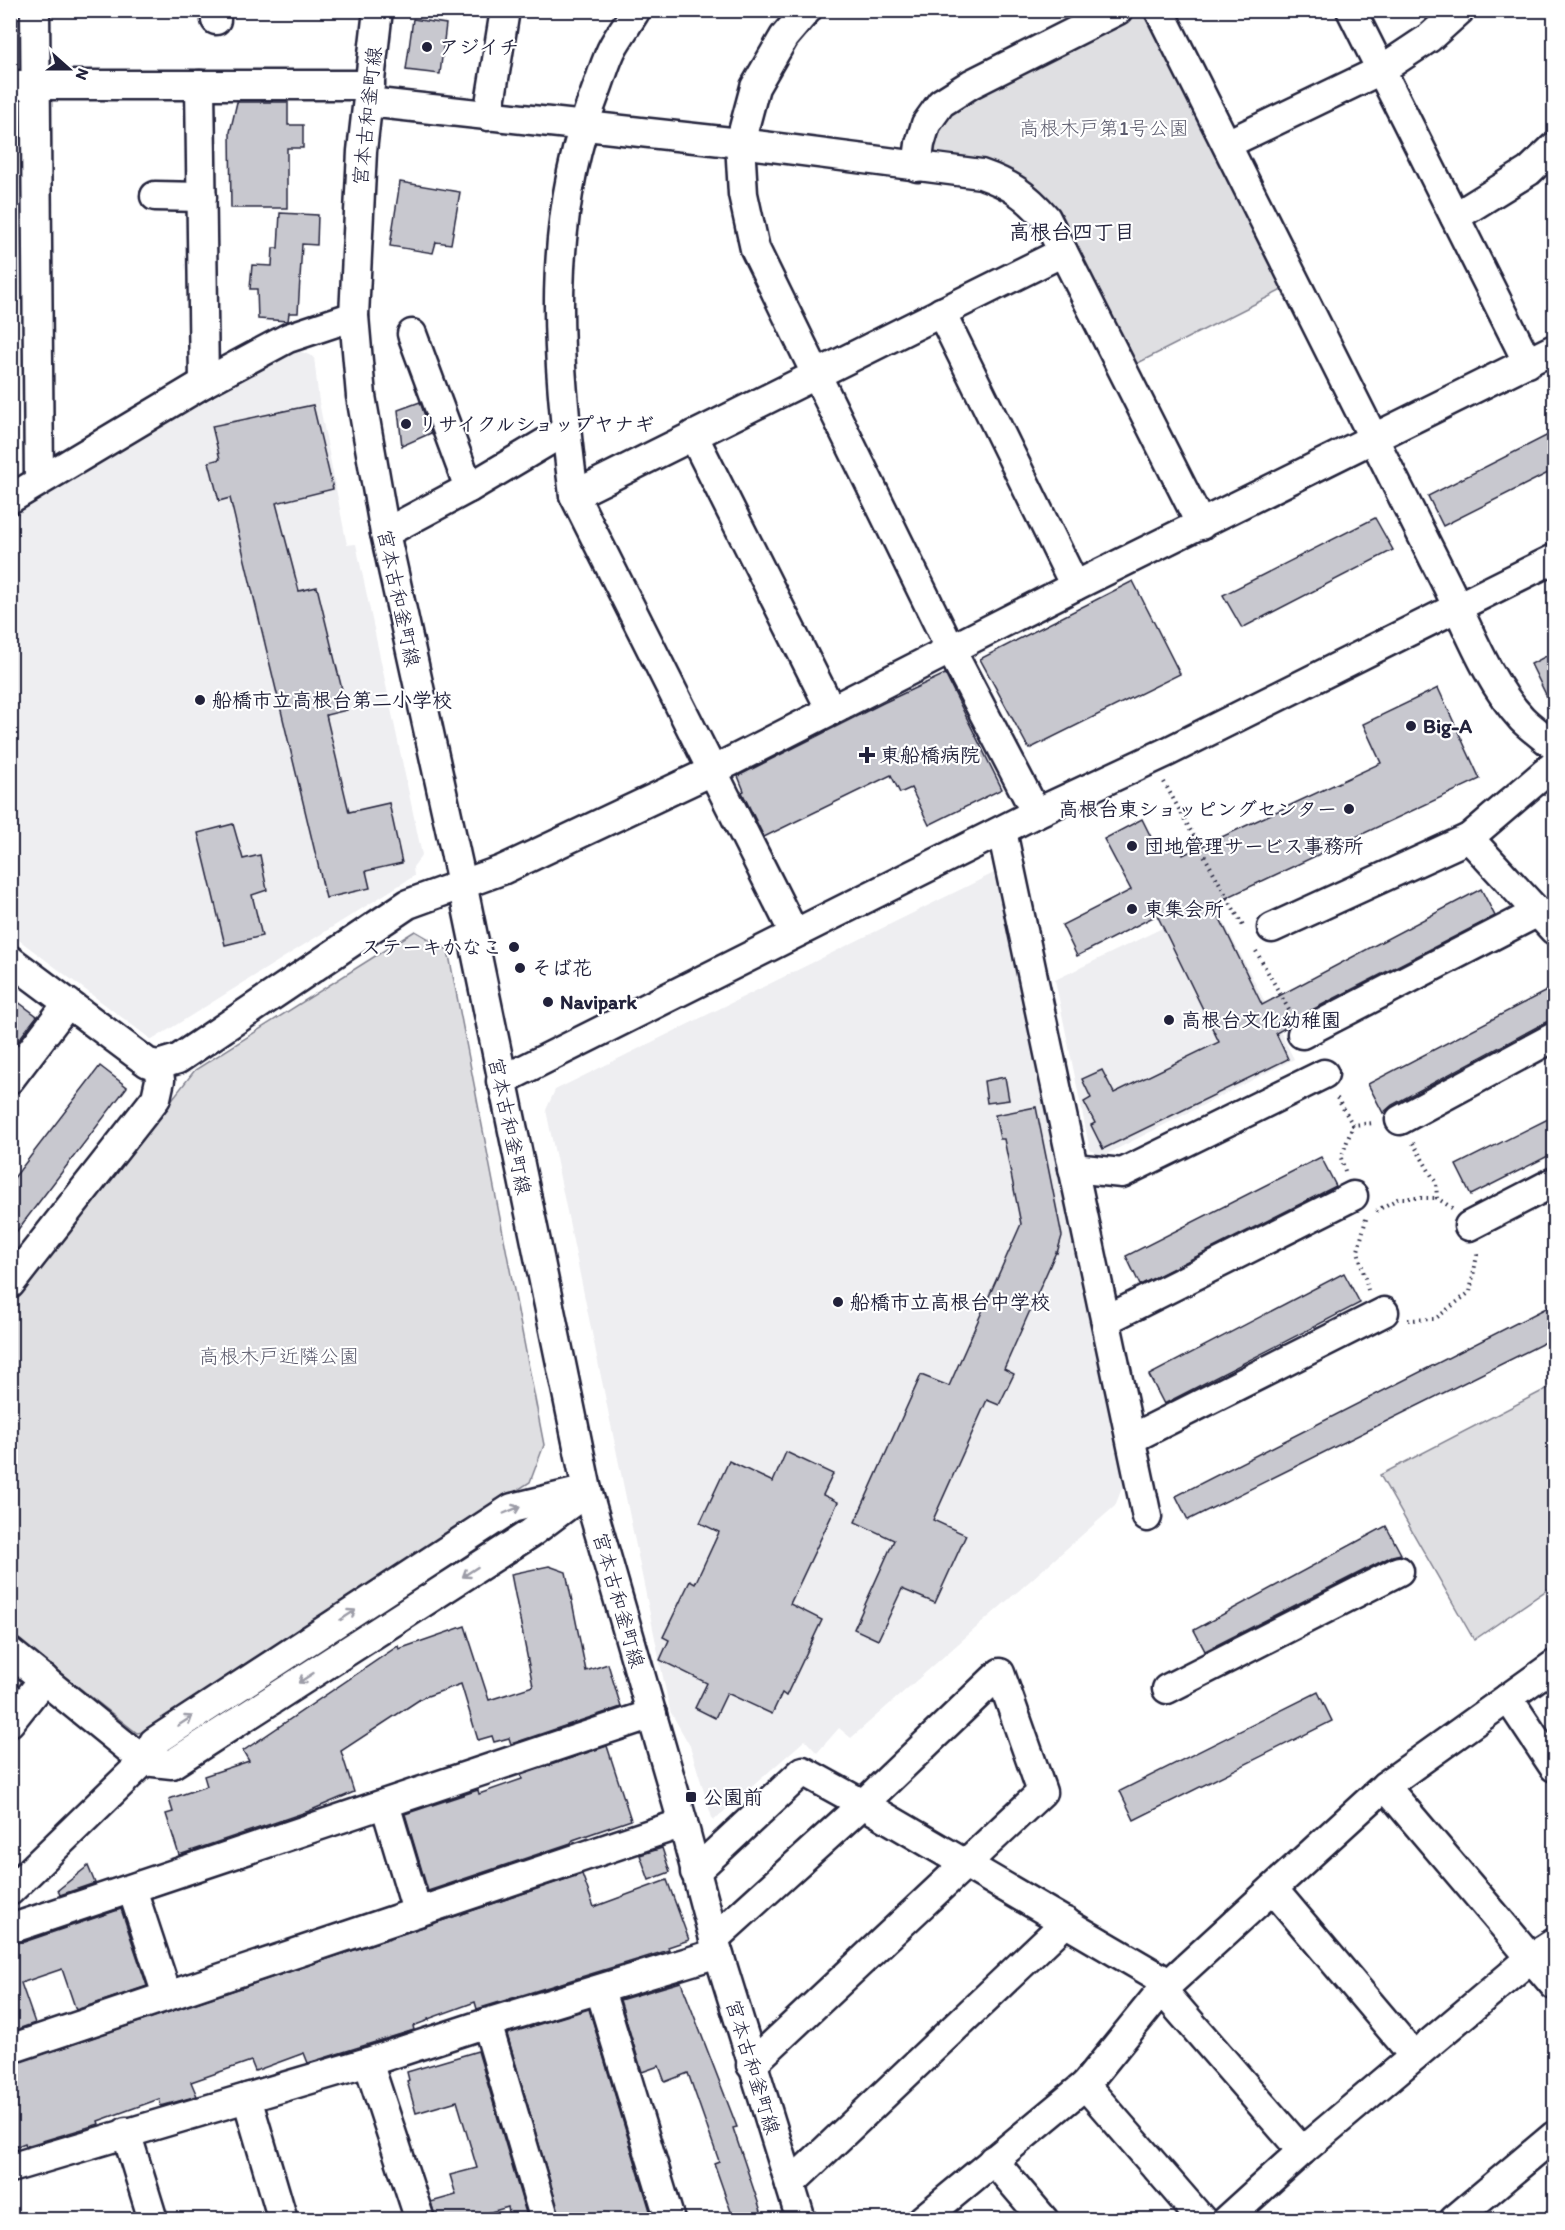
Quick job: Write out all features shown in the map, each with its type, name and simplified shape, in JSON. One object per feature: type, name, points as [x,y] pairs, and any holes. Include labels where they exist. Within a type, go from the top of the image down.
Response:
[{"type":"street","points":[[35,10],[22,85],[39,481]]},
{"type":"street","name":"宮本古和釜町線","points":[[378,10],[362,151],[354,316],[361,396],[385,533],[462,883],[587,1490],[683,1822],[716,1946],[751,2065],[801,2220]]},
{"type":"street","points":[[488,116],[505,10]]},
{"type":"street","points":[[636,10],[613,46],[582,125],[560,243],[559,328],[565,431],[574,495],[794,933]]},
{"type":"street","points":[[807,10],[784,37],[755,87],[740,143],[743,194],[755,249],[951,650],[1036,813]]},
{"type":"street","points":[[917,167],[926,124],[941,103],[971,84],[1118,10]]},
{"type":"street","points":[[1159,10],[1482,659],[1501,692],[1523,720],[1554,746]]},
{"type":"street","points":[[1351,10],[1528,363]]},
{"type":"street","points":[[1227,144],[1381,70],[1429,38],[1461,10]]},
{"type":"street","points":[[22,85],[200,86],[369,94],[488,116],[740,143],[981,174],[1019,191],[1046,218],[1201,525]]},
{"type":"street","points":[[200,86],[204,383]]},
{"type":"street","points":[[1455,217],[1529,171],[1554,147]]},
{"type":"street","points":[[155,196],[202,197]]},
{"type":"street","points":[[574,495],[1063,252]]},
{"type":"street","points":[[941,312],[1076,586]]},
{"type":"street","points":[[10,499],[204,383],[288,339],[354,316]]},
{"type":"street","points":[[412,334],[469,488]]},
{"type":"street","points":[[10,960],[148,1063],[158,1065],[178,1059],[408,904],[502,870],[712,771],[1076,586],[1375,440],[1554,349]]},
{"type":"street","points":[[385,533],[469,488],[565,431]]},
{"type":"street","points":[[693,435],[831,710]]},
{"type":"street","points":[[501,1081],[1036,813],[1168,751],[1554,559]]},
{"type":"street","points":[[1257,934],[1469,838],[1554,765]]},
{"type":"street","points":[[1002,831],[1148,1517]]},
{"type":"street","points":[[1302,1034],[1546,921],[1469,838]]},
{"type":"street","points":[[10,1079],[68,1003]]},
{"type":"street","points":[[1400,1120],[1554,1037]]},
{"type":"street","points":[[10,1284],[156,1098],[160,1080],[158,1065]]},
{"type":"street","points":[[1073,1168],[1122,1173],[1324,1074]]},
{"type":"street","points":[[1469,1226],[1554,1182]]},
{"type":"street","points":[[1106,1320],[1353,1196]]},
{"type":"street","points":[[1131,1439],[1384,1312]]},
{"type":"street","points":[[10,1891],[144,1761],[154,1742],[512,1508],[587,1490]]},
{"type":"street","points":[[1167,1689],[1399,1571]]},
{"type":"street","points":[[10,1652],[144,1761]]},
{"type":"street","points":[[922,2220],[1084,2085],[1166,1986],[1385,1786],[1554,1665]]},
{"type":"street","points":[[10,2168],[368,2062],[487,2023],[600,1990],[716,1946],[1000,1673],[1042,1792],[751,2065]]},
{"type":"street","points":[[10,1722],[44,1679]]},
{"type":"street","points":[[1508,1698],[1554,1767]]},
{"type":"street","points":[[10,1927],[132,1889],[652,1714]]},
{"type":"street","points":[[695,1872],[803,1771],[1066,1922],[1166,1986],[1302,2151]]},
{"type":"street","points":[[1385,1786],[1543,1950],[1554,1985]]},
{"type":"street","points":[[385,1804],[417,1911]]},
{"type":"street","points":[[10,2049],[683,1822]]},
{"type":"street","points":[[132,1889],[167,1995]]},
{"type":"street","points":[[1273,1889],[1414,2056]]},
{"type":"street","points":[[790,2184],[1066,1922]]},
{"type":"street","points":[[1226,2220],[1302,2151],[1543,1950]]},
{"type":"street","points":[[600,1990],[670,2220]]},
{"type":"street","points":[[487,2023],[545,2220]]},
{"type":"street","points":[[368,2062],[420,2220]]},
{"type":"street","points":[[1084,2085],[1202,2220]]},
{"type":"street","points":[[248,2098],[283,2220]]},
{"type":"street","points":[[126,2132],[153,2220]]},
{"type":"street","points":[[1454,2220],[1554,2136]]},
{"type":"street","points":[[993,2160],[1044,2220]]},
{"type":"path","points":[[1162,779],[1257,934],[1302,1034]]},
{"type":"path","points":[[1324,1074],[1353,1125],[1400,1120],[1436,1183],[1437,1198]]},
{"type":"path","points":[[1399,1198],[1437,1198],[1466,1217],[1477,1255],[1470,1292],[1435,1319],[1408,1320],[1384,1312],[1368,1290],[1358,1251],[1366,1218],[1399,1198]]},
{"type":"shaded area","name":"船橋市立高根台第二小学校","points":[[297,350],[314,357],[319,402],[347,545],[356,544],[422,855],[413,867],[414,876],[152,1040],[11,934],[11,518],[42,495]]},
{"type":"shaded area","name":"船橋市立高根台中学校","points":[[1000,870],[1127,1475],[1115,1506],[851,1738],[839,1728],[817,1753],[805,1740],[713,1821],[690,1746],[670,1711],[546,1110],[555,1090]]},
{"type":"shaded area","name":"高根台文化幼稚園","points":[[1214,903],[1294,1059],[1103,1156],[1090,1150],[1055,980]]},
{"type":"green space","points":[[10,11],[25,11],[26,65],[16,73],[11,73]]},
{"type":"green space","name":"高根木戸第1号公園","points":[[1136,11],[1149,13],[1286,288],[1134,365],[1022,178],[990,164],[936,156],[927,146],[960,99]]},
{"type":"green space","name":"高根木戸近隣公園","points":[[415,931],[448,950],[544,1445],[530,1482],[149,1731],[137,1733],[11,1634],[10,1306],[195,1070]]},
{"type":"green space","points":[[1554,1385],[1554,1585],[1474,1640],[1380,1475]]},
{"type":"building","points":[[413,19],[446,24],[440,74],[406,70]]},
{"type":"building","points":[[237,102],[288,102],[288,125],[303,125],[303,148],[287,148],[287,208],[231,208],[230,132]]},
{"type":"building","points":[[400,182],[460,192],[451,244],[436,242],[433,253],[390,246]]},
{"type":"building","points":[[280,213],[318,215],[317,245],[302,244],[298,313],[289,313],[288,321],[258,319],[257,289],[250,289],[252,265],[272,266],[273,248],[278,248]]},
{"type":"building","points":[[420,402],[431,433],[402,446],[398,410]]},
{"type":"building","points":[[313,405],[333,489],[276,503],[299,591],[317,587],[347,710],[326,715],[349,812],[389,803],[402,863],[366,871],[370,888],[326,898],[230,498],[219,501],[209,462],[220,459],[212,426]]},
{"type":"building","points":[[1554,432],[1554,470],[1443,526],[1428,496]]},
{"type":"building","points":[[1375,518],[1393,550],[1242,628],[1223,595]]},
{"type":"building","points":[[1133,581],[1180,674],[1029,749],[980,659]]},
{"type":"building","points":[[1554,652],[1554,711],[1531,664]]},
{"type":"building","points":[[945,674],[1002,789],[929,825],[911,788],[900,793],[891,775],[764,837],[742,792],[744,791],[738,776]]},
{"type":"building","points":[[1438,688],[1480,779],[1213,904],[1262,1005],[1481,889],[1495,916],[1294,1019],[1287,1027],[1276,1033],[1288,1059],[1103,1149],[1091,1125],[1095,1123],[1084,1102],[1091,1098],[1082,1079],[1102,1070],[1114,1093],[1219,1042],[1157,915],[1077,956],[1062,925],[1131,890],[1104,839],[1142,819],[1159,853],[1178,844],[1183,855],[1381,763],[1363,724]]},
{"type":"building","points":[[233,824],[243,859],[260,855],[267,890],[252,895],[262,936],[225,945],[198,833]]},
{"type":"building","points":[[1554,987],[1554,1021],[1546,1022],[1392,1105],[1383,1113],[1368,1084]]},
{"type":"building","points":[[10,996],[37,1016],[10,1051]]},
{"type":"building","points":[[100,1066],[127,1087],[10,1240],[10,1183]]},
{"type":"building","points":[[1005,1077],[1009,1100],[987,1103],[984,1081]]},
{"type":"building","points":[[1036,1107],[1062,1236],[1057,1253],[1004,1369],[1014,1374],[999,1405],[987,1400],[933,1520],[966,1535],[935,1603],[902,1589],[878,1640],[854,1629],[894,1540],[855,1522],[921,1375],[949,1386],[1021,1224],[1004,1139],[1000,1139],[995,1115]]},
{"type":"building","points":[[1554,1116],[1554,1153],[1471,1195],[1456,1165]]},
{"type":"building","points":[[1321,1157],[1336,1186],[1140,1285],[1126,1256]]},
{"type":"building","points":[[1344,1273],[1360,1303],[1164,1404],[1149,1375]]},
{"type":"building","points":[[1554,1304],[1554,1338],[1188,1520],[1176,1496]]},
{"type":"building","points":[[786,1452],[833,1474],[823,1495],[838,1502],[790,1604],[822,1620],[786,1696],[782,1693],[772,1714],[727,1693],[715,1718],[695,1708],[707,1683],[660,1660],[669,1640],[663,1637],[690,1581],[695,1584],[719,1532],[700,1523],[729,1461],[773,1482]]},
{"type":"building","points":[[1386,1526],[1401,1554],[1392,1556],[1205,1651],[1194,1630]]},
{"type":"building","points":[[549,1566],[566,1572],[586,1671],[608,1664],[621,1707],[511,1744],[509,1738],[494,1742],[492,1736],[478,1740],[461,1684],[422,1698],[341,1751],[354,1792],[309,1811],[179,1855],[166,1814],[173,1812],[169,1799],[207,1786],[204,1776],[249,1761],[243,1751],[398,1646],[399,1649],[465,1626],[489,1700],[533,1686],[511,1574]]},
{"type":"building","points":[[1318,1692],[1332,1721],[1134,1820],[1120,1791]]},
{"type":"building","points":[[607,1746],[631,1820],[573,1840],[571,1843],[428,1891],[405,1814],[478,1790],[479,1794],[522,1779],[521,1775]]},
{"type":"building","points":[[662,1848],[670,1872],[649,1880],[640,1855]]},
{"type":"building","points":[[88,1866],[95,1883],[60,1895],[58,1890]]},
{"type":"building","points":[[582,1874],[594,1907],[667,1880],[689,1940],[668,1947],[669,1950],[477,2009],[475,2002],[428,2019],[413,2026],[414,2030],[308,2063],[304,2053],[255,2071],[251,2061],[191,2082],[197,2096],[161,2106],[159,2099],[98,2121],[99,2124],[10,2149],[10,2065]]},
{"type":"building","points":[[121,1909],[147,1986],[76,2010],[62,1969],[21,1983],[35,2023],[15,2030],[10,2017],[10,1943],[24,1942]]},
{"type":"building","points":[[681,1982],[737,2127],[733,2128],[764,2220],[734,2220],[714,2163],[719,2161],[688,2073],[665,2082],[659,2066],[642,2072],[620,2000]]},
{"type":"building","points":[[589,2009],[651,2214],[634,2220],[561,2220],[507,2034]]},
{"type":"building","points":[[478,2051],[528,2220],[510,2220],[508,2207],[463,2220],[436,2220],[431,2202],[456,2195],[450,2175],[477,2168],[457,2101],[416,2113],[407,2081],[409,2080],[407,2072]]},
{"type":"place","name":"アジイチ","points":[[427,47]]},
{"type":"place","name":"リサイクルショップヤナギ","points":[[406,424]]},
{"type":"place","name":"船橋市立高根台第二小学校","points":[[200,700]]},
{"type":"place","name":"Big-A","points":[[1411,726]]},
{"type":"place","name":"東船橋病院","points":[[867,755]]},
{"type":"place","name":"高根台東ショッピングセンター","points":[[1349,809]]},
{"type":"place","name":"団地管理サービス事務所","points":[[1132,846]]},
{"type":"place","name":"東集会所","points":[[1132,909]]},
{"type":"place","name":"ステーキかなこ","points":[[514,947]]},
{"type":"place","name":"そば花","points":[[520,968]]},
{"type":"place","name":"Navipark","points":[[548,1002]]},
{"type":"place","name":"高根台文化幼稚園","points":[[1169,1020]]},
{"type":"place","name":"船橋市立高根台中学校","points":[[838,1302]]},
{"type":"place","name":"公園前","points":[[691,1797]]},
{"type":"district","name":"高根台四丁目","points":[[1072,231]]}]
